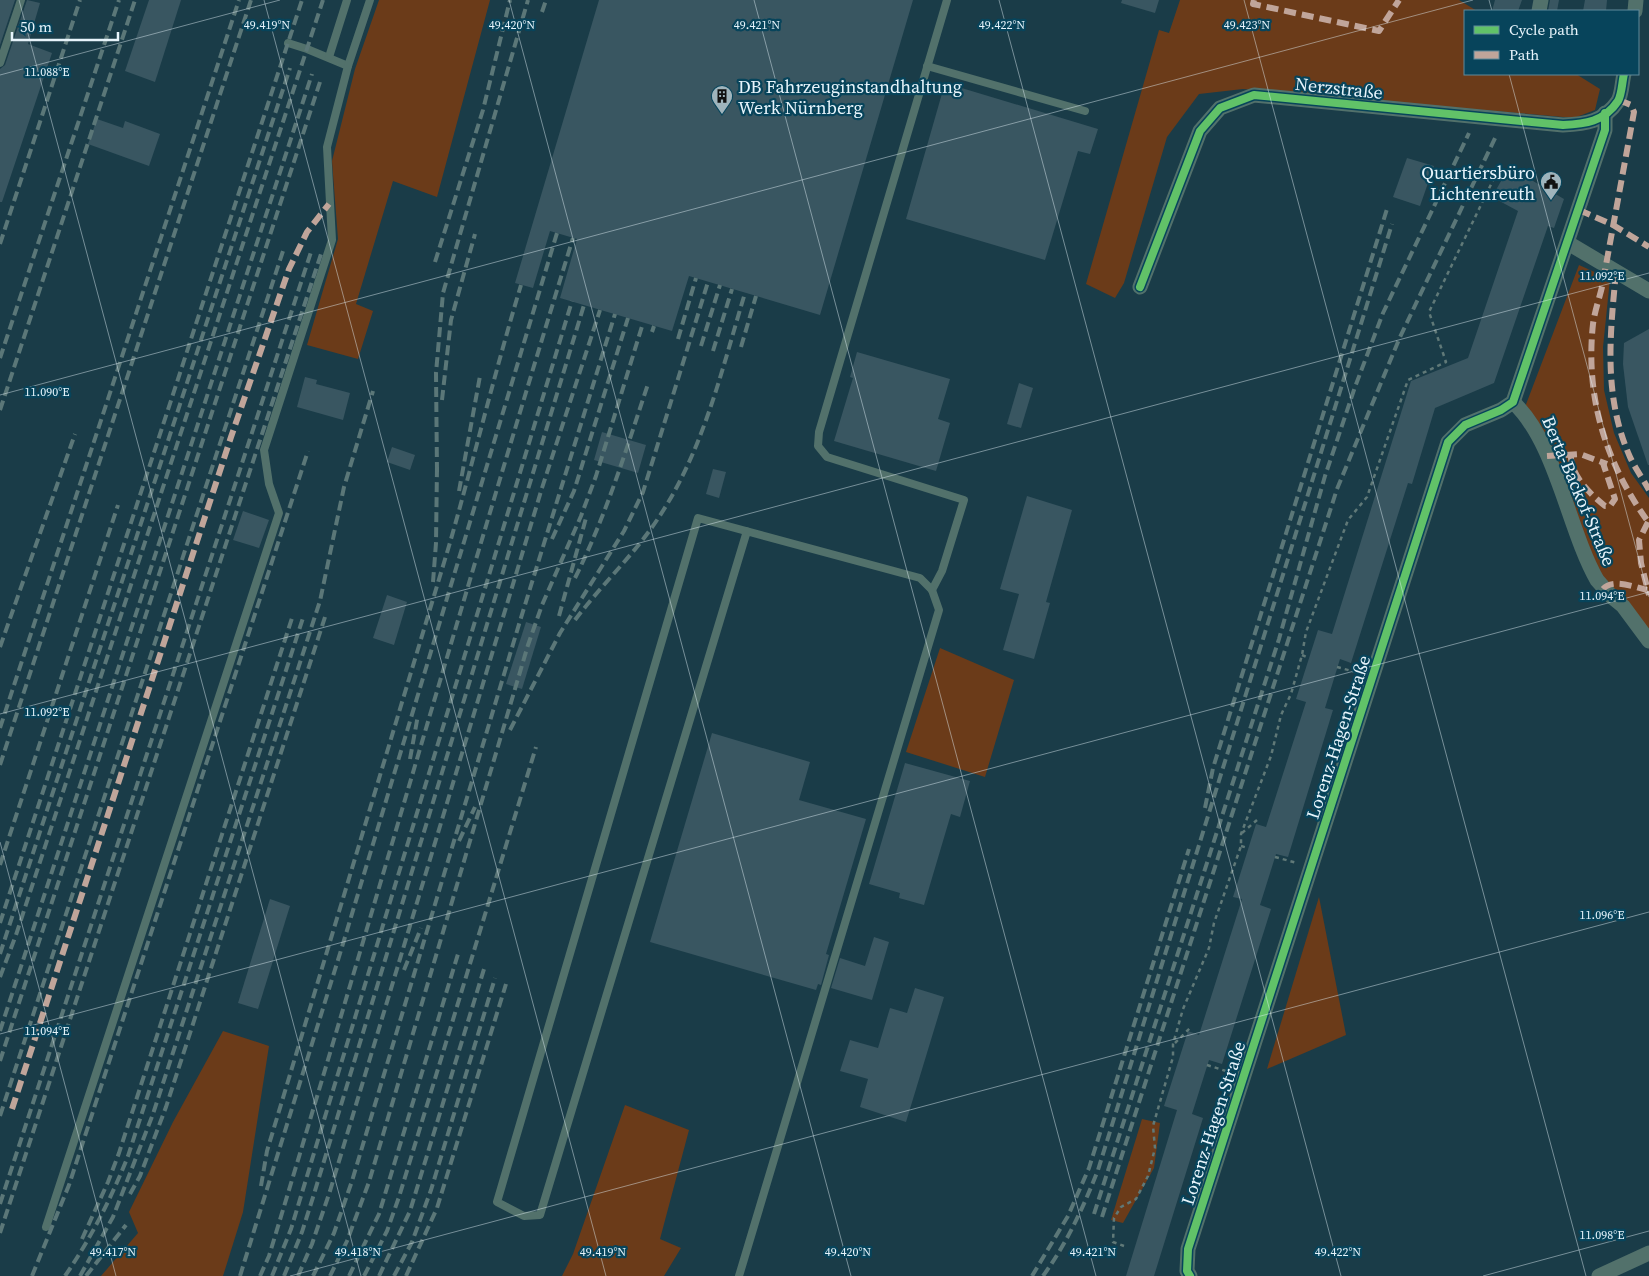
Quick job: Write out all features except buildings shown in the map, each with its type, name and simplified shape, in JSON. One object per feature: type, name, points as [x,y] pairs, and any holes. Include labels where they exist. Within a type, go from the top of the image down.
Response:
[{"type":"street","name":"Nerzstraße","points":[[1140,287],[1200,130],[1220,108],[1254,95],[1563,126],[1589,124],[1619,100],[1624,75]]},
{"type":"street","points":[[1513,402],[1605,130],[1605,113]]},
{"type":"street","points":[[1568,243],[1649,291]]},
{"type":"street","name":"Berta-Backof-Straße","points":[[1513,402],[1528,418],[1542,444],[1597,580],[1627,610],[1649,641]]},
{"type":"street","name":"Lorenz-Hagen-Straße","points":[[1190,1276],[1187,1271],[1188,1249],[1448,442],[1465,425],[1501,410],[1513,402]]},
{"type":"street","points":[[1599,1276],[1649,1253]]},
{"type":"lane","points":[[0,63],[21,0]]},
{"type":"lane","points":[[329,57],[347,0]]},
{"type":"lane","points":[[46,1227],[279,513],[269,484],[264,450],[332,240],[327,147],[348,66],[370,0]]},
{"type":"lane","points":[[932,590],[942,572],[964,500],[827,457],[818,446],[819,432],[947,0]]},
{"type":"lane","points":[[288,43],[329,57],[348,66]]},
{"type":"lane","points":[[927,66],[1085,110]]},
{"type":"lane","points":[[739,1276],[938,610],[932,590],[920,578],[747,531],[698,518],[497,1202],[524,1216],[540,1215],[747,531]]},
{"type":"path","points":[[1124,1246],[1113,1242],[1114,1218],[1121,1207],[1136,1198],[1148,1176],[1156,1148],[1153,1126],[1173,1057],[1174,1044],[1183,1009],[1209,948],[1214,923],[1241,846],[1241,834],[1271,756],[1281,715],[1290,694],[1302,655],[1306,632],[1348,520],[1367,497],[1408,380],[1446,362],[1429,312],[1497,172]]},
{"type":"path","points":[[1302,655],[1309,658]]},
{"type":"path","points":[[1338,666],[1359,674]]},
{"type":"path","points":[[1241,834],[1257,820]]},
{"type":"path","points":[[1241,846],[1248,848]]},
{"type":"path","points":[[1275,856],[1298,864]]},
{"type":"path","points":[[1174,1044],[1190,1028]]},
{"type":"path","points":[[1173,1057],[1179,1058]]},
{"type":"path","points":[[1207,1065],[1231,1072]]},
{"type":"shaded area","points":[[379,0],[490,0],[437,197],[393,181],[356,304],[373,311],[358,359],[307,345],[338,239],[332,161],[355,69]]},
{"type":"shaded area","points":[[1180,0],[1459,0],[1475,10],[1464,10],[1464,75],[1578,75],[1600,89],[1595,110],[1574,118],[1243,89],[1199,94],[1167,137],[1124,283],[1115,298],[1086,284],[1159,30],[1169,33]]},
{"type":"shaded area","points":[[1579,265],[1610,279],[1603,347],[1604,390],[1614,433],[1631,473],[1649,498],[1649,634],[1606,585],[1525,407]]},
{"type":"shaded area","points":[[940,648],[1014,680],[985,777],[906,752]]},
{"type":"shaded area","points":[[1319,897],[1346,1035],[1267,1069]]},
{"type":"shaded area","points":[[223,1031],[269,1046],[243,1212],[223,1276],[101,1276],[138,1233],[129,1212],[173,1122]]},
{"type":"shaded area","points":[[625,1105],[689,1130],[660,1239],[681,1248],[664,1276],[562,1276],[573,1254]]},
{"type":"shaded area","points":[[1142,1119],[1160,1123],[1154,1168],[1123,1223],[1111,1220]]},
{"type":"railway","points":[[0,244],[80,0]]},
{"type":"railway","points":[[0,358],[119,0]]},
{"type":"railway","points":[[0,410],[135,0]]},
{"type":"railway","points":[[0,728],[239,0]]},
{"type":"railway","points":[[0,765],[251,0]]},
{"type":"railway","points":[[0,923],[302,0]]},
{"type":"railway","points":[[0,977],[16,935],[323,0]]},
{"type":"railway","points":[[435,262],[483,110],[510,0]]},
{"type":"railway","points":[[437,472],[436,373],[443,293],[528,0]]},
{"type":"railway","points":[[542,12],[546,0]]},
{"type":"railway","points":[[0,954],[290,68]]},
{"type":"railway","points":[[0,1031],[312,74]]},
{"type":"railway","points":[[0,1061],[320,82]]},
{"type":"railway","points":[[1094,1214],[1279,639],[1325,476],[1355,387],[1383,313],[1469,133]]},
{"type":"railway","points":[[1102,1217],[1337,489],[1400,337],[1497,134]]},
{"type":"railway","points":[[1205,808],[1213,768],[1387,209]]},
{"type":"railway","points":[[1043,1276],[1060,1251],[1074,1225],[1098,1170],[1392,224]]},
{"type":"railway","points":[[240,1276],[342,947],[557,233]]},
{"type":"railway","points":[[442,400],[451,320],[475,234]]},
{"type":"railway","points":[[260,1276],[269,1256],[573,238]]},
{"type":"railway","points":[[0,1204],[312,249]]},
{"type":"railway","points":[[0,1116],[283,251]]},
{"type":"railway","points":[[0,1233],[321,254]]},
{"type":"railway","points":[[678,339],[696,278]]},
{"type":"railway","points":[[510,730],[560,633],[624,531],[643,492],[708,282]]},
{"type":"railway","points":[[261,1186],[267,1151],[449,546],[521,285]]},
{"type":"railway","points":[[701,346],[720,285]]},
{"type":"railway","points":[[713,351],[732,289]]},
{"type":"railway","points":[[575,620],[640,544],[675,491],[700,436],[710,408],[745,293]]},
{"type":"railway","points":[[741,347],[756,296]]},
{"type":"railway","points":[[272,1276],[291,1229],[572,301]]},
{"type":"railway","points":[[284,1276],[302,1232],[314,1194],[584,305]]},
{"type":"railway","points":[[298,1276],[312,1244],[330,1191],[542,488],[600,310]]},
{"type":"railway","points":[[313,1276],[334,1233],[352,1181],[520,621],[615,314]]},
{"type":"railway","points":[[552,539],[574,491],[628,318]]},
{"type":"railway","points":[[330,1276],[347,1241],[369,1182],[528,645],[542,605],[581,516],[596,476],[643,323]]},
{"type":"railway","points":[[652,332],[654,326]]},
{"type":"railway","points":[[459,491],[480,376]]},
{"type":"railway","points":[[575,578],[606,507],[648,384]]},
{"type":"railway","points":[[80,1276],[113,1217],[153,1114],[320,601],[344,487],[373,391]]},
{"type":"railway","points":[[0,647],[75,434]]},
{"type":"railway","points":[[32,1276],[69,1185],[308,451]]},
{"type":"railway","points":[[433,582],[436,543],[437,467]]},
{"type":"railway","points":[[0,865],[118,505]]},
{"type":"railway","points":[[559,616],[586,518]]},
{"type":"railway","points":[[82,1239],[119,1153],[293,615]]},
{"type":"railway","points":[[130,1194],[140,1176],[166,1107],[325,617]]},
{"type":"railway","points":[[65,1276],[100,1218],[128,1156],[303,618]]},
{"type":"railway","points":[[410,759],[418,715]]},
{"type":"railway","points":[[364,1276],[387,1231],[399,1197],[536,747]]},
{"type":"railway","points":[[459,841],[475,807]]},
{"type":"railway","points":[[1032,1276],[1068,1216],[1089,1168],[1189,849]]},
{"type":"railway","points":[[404,970],[421,928]]},
{"type":"railway","points":[[349,1276],[379,1214],[458,954]]},
{"type":"railway","points":[[379,1276],[410,1211],[484,969]]},
{"type":"railway","points":[[394,1276],[412,1242],[431,1190],[495,978]]},
{"type":"railway","points":[[406,1276],[437,1208],[506,984]]},
{"type":"railway","points":[[86,1276],[126,1225]]},
{"type":"marked path","points":[[1254,0],[1253,4],[1379,31],[1399,0]]},
{"type":"marked path","points":[[1619,100],[1631,105],[1634,112],[1603,282],[1593,324],[1592,378],[1596,404],[1610,454],[1634,501],[1649,523]]},
{"type":"marked path","points":[[12,1109],[231,437],[289,269],[307,232],[329,204]]},
{"type":"marked path","points":[[1579,210],[1613,225],[1649,247]]},
{"type":"marked path","points":[[1616,272],[1611,342],[1612,388],[1621,434],[1630,457],[1649,490]]},
{"type":"marked path","points":[[1571,453],[1573,468],[1582,483],[1605,506],[1610,506],[1615,499],[1603,463]]},
{"type":"marked path","points":[[1547,456],[1580,454],[1607,464]]},
{"type":"marked path","points":[[1648,522],[1639,540],[1641,563],[1649,595]]},
{"type":"marked path","points":[[1603,589],[1612,584],[1618,584],[1647,590]]},
{"type":"cycle path","points":[[1140,287],[1200,131],[1220,108],[1254,95],[1571,125],[1586,123],[1600,118],[1613,108],[1619,98],[1624,75]]},
{"type":"cycle path","points":[[1190,1276],[1187,1271],[1188,1249],[1448,442],[1465,425],[1501,410],[1513,402],[1605,130],[1605,113]]},
{"type":"place","name":"DB Fahrzeuginstandhaltung Werk Nürnberg","points":[[722,115]]},
{"type":"place","name":"Quartiersbüro Lichtenreuth","points":[[1551,201]]}]
